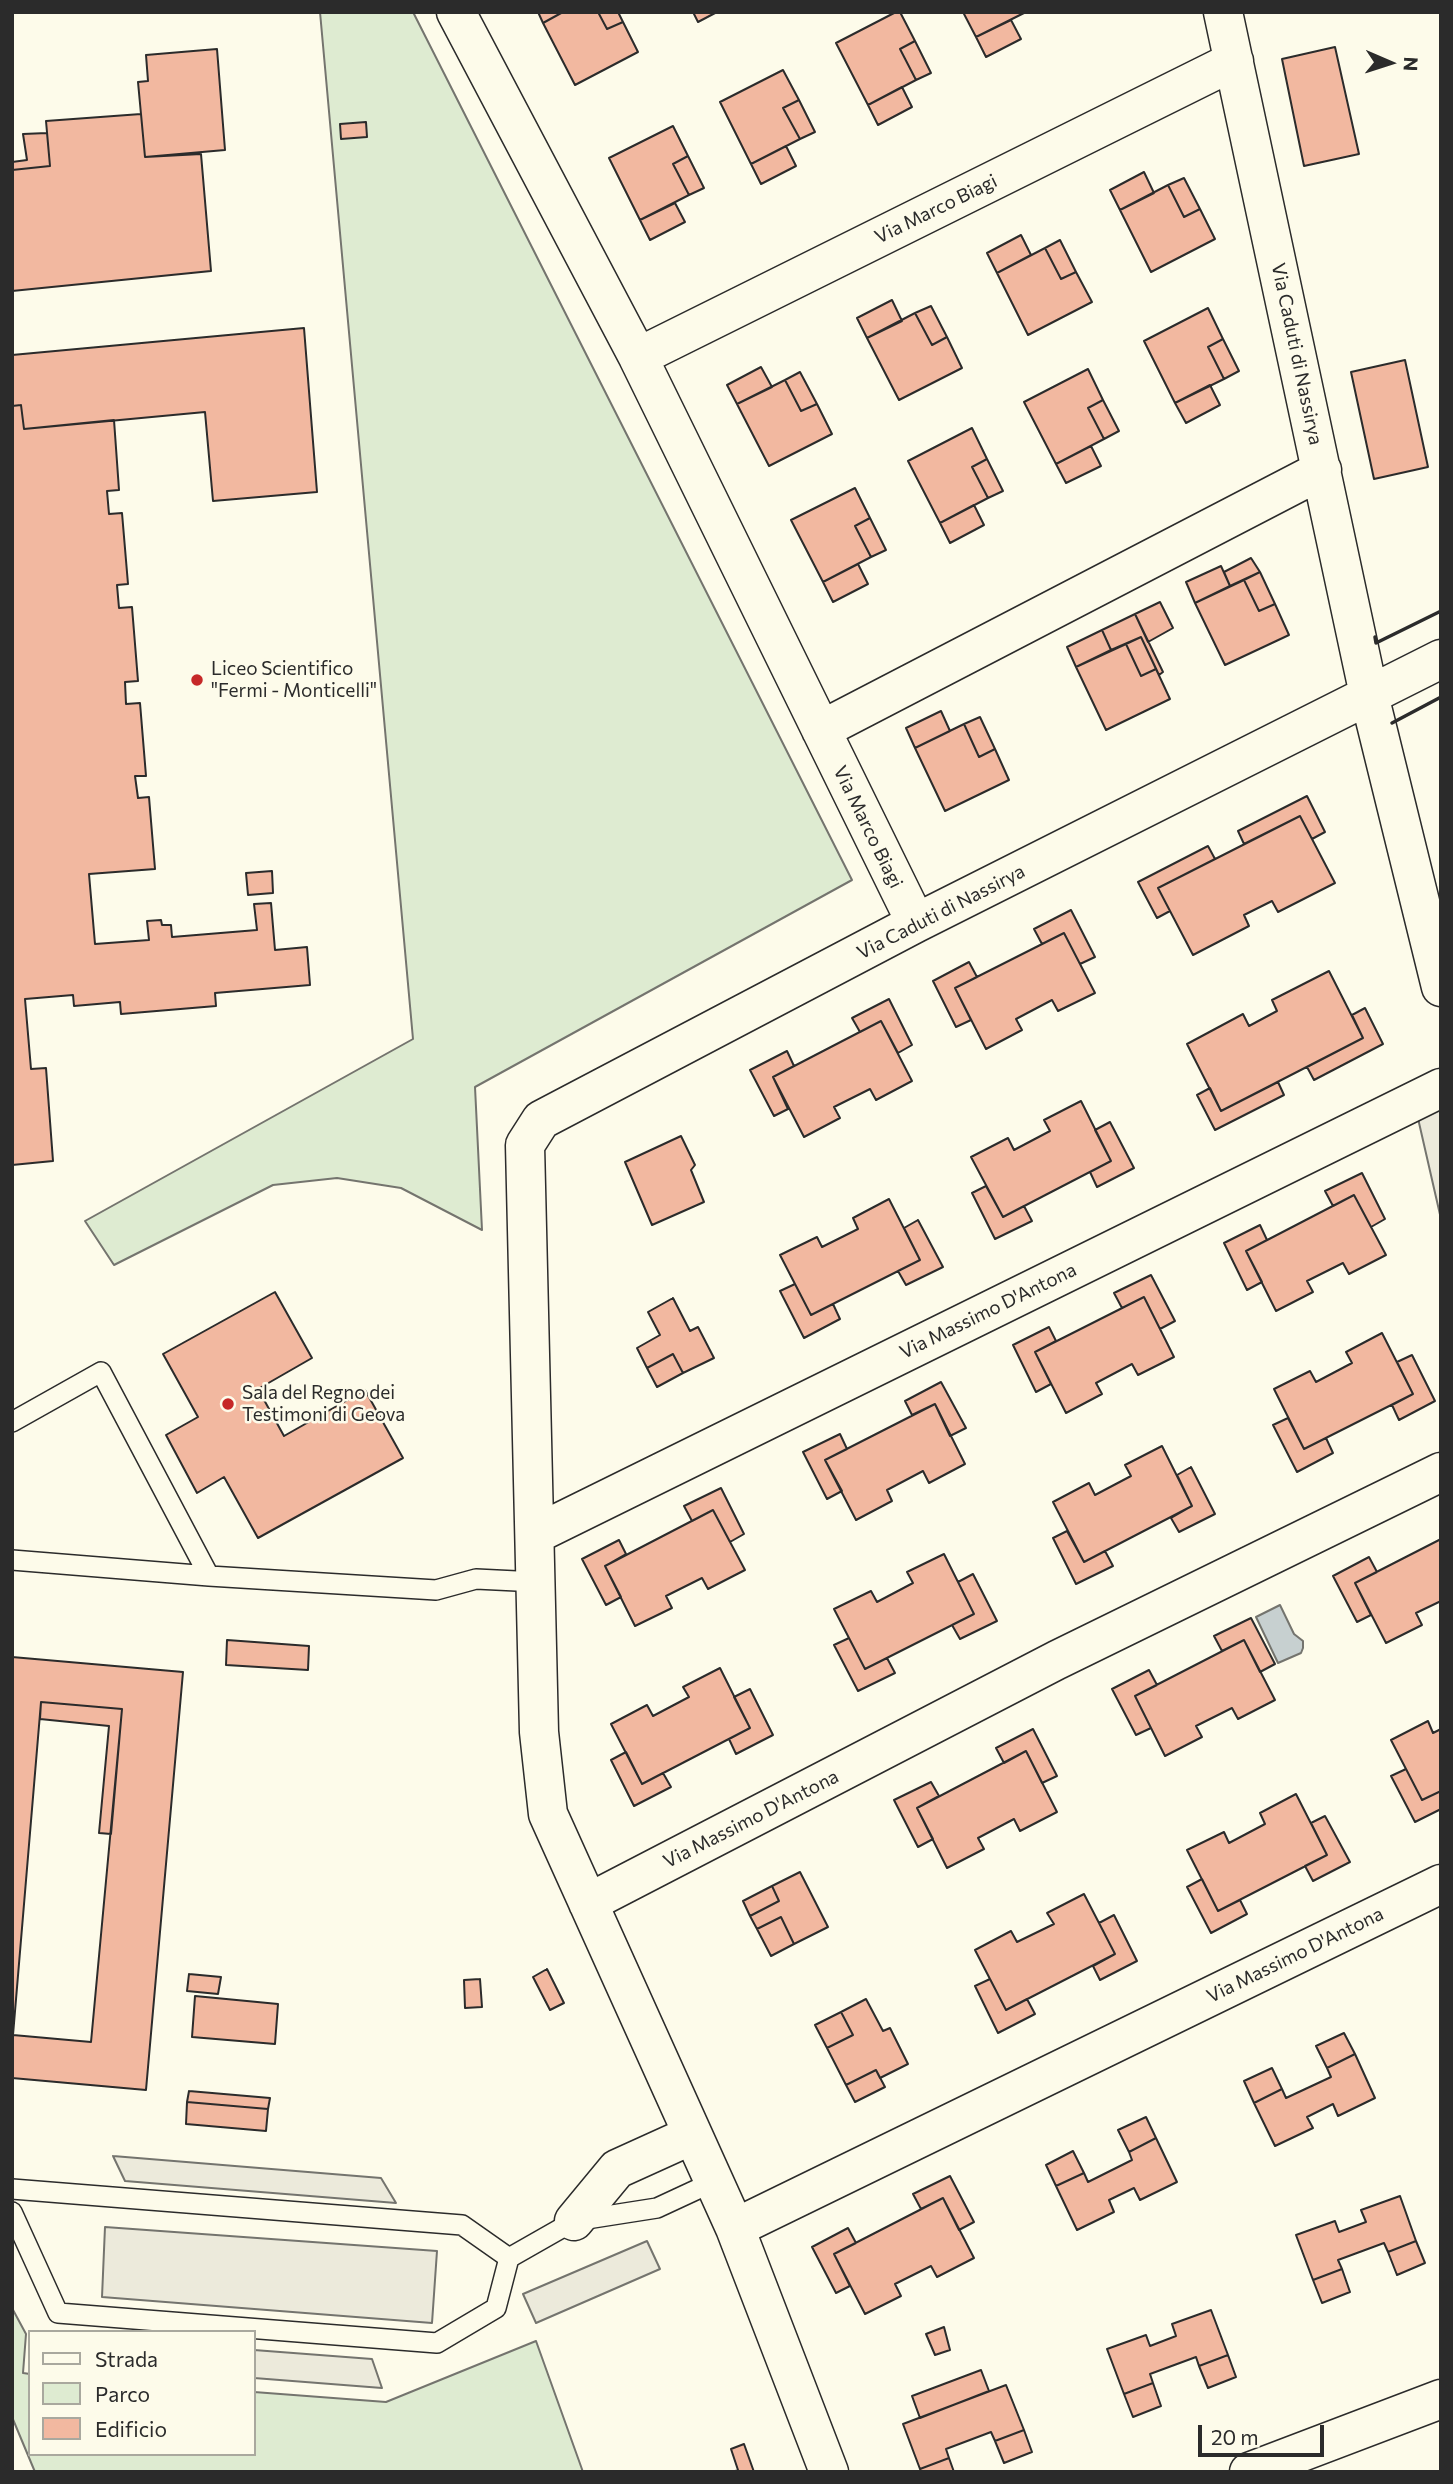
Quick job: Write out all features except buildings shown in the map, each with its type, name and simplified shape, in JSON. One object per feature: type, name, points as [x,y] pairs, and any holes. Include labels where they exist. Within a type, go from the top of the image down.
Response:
[{"type":"street","name":"Via Marco Biagi","points":[[456,12],[638,357],[916,923]]},
{"type":"street","name":"Via Caduti di Nassirya","points":[[1223,12],[1369,695],[1441,987]]},
{"type":"street","name":"Via Marco Biagi","points":[[638,357],[1234,61]]},
{"type":"street","points":[[821,730],[1322,470]]},
{"type":"street","name":"Via Caduti di Nassirya","points":[[536,1534],[525,1145],[541,1120],[916,923],[1441,659]]},
{"type":"street","name":"Via Massimo D'Antona","points":[[536,1534],[1441,1088]]},
{"type":"street","name":"Via Massimo D'Antona","points":[[588,1903],[1057,1660],[1441,1472]]},
{"type":"street","points":[[536,1534],[539,1732],[548,1814],[735,2228],[829,2472]]},
{"type":"street","name":"Via Massimo D'Antona","points":[[735,2228],[1441,1884]]},
{"type":"street","points":[[574,2221],[617,2169],[692,2135]]},
{"type":"street","points":[[1249,2472],[1441,2399]]},
{"type":"lane","points":[[12,1422],[101,1372],[209,1576]]},
{"type":"lane","points":[[12,1560],[436,1590],[476,1579],[537,1582]]},
{"type":"lane","points":[[12,2212],[58,2313],[437,2343],[496,2308],[509,2258],[574,2221],[657,2208],[713,2182]]},
{"type":"lane","points":[[12,2189],[462,2225],[509,2258]]},
{"type":"green space","points":[[320,12],[413,12],[852,880],[475,1087],[482,1230],[401,1188],[337,1178],[273,1185],[114,1265],[85,1221],[413,1039]]},
{"type":"green space","points":[[12,2308],[26,2334],[23,2373],[28,2374],[28,2455],[12,2417]]},
{"type":"green space","points":[[536,2341],[583,2472],[35,2472],[28,2456],[256,2456],[256,2392],[386,2402]]},
{"type":"shaded area","points":[[1441,1103],[1441,1219],[1417,1114]]},
{"type":"shaded area","points":[[1280,1605],[1294,1634],[1303,1641],[1303,1648],[1301,1653],[1278,1663],[1256,1617]]},
{"type":"shaded area","points":[[113,2156],[381,2178],[396,2203],[125,2181]]},
{"type":"shaded area","points":[[105,2227],[437,2251],[432,2323],[102,2297]]},
{"type":"shaded area","points":[[647,2241],[660,2269],[536,2323],[523,2294]]},
{"type":"shaded area","points":[[256,2350],[372,2359],[382,2388],[256,2378]]},
{"type":"wall","points":[[1375,637],[1376,643],[1441,611]]},
{"type":"wall","points":[[1392,723],[1441,697]]},
{"type":"place","name":"Liceo Scientifico \"Fermi - Monticelli\"","points":[[197,680]]},
{"type":"place","name":"Sala del Regno dei Testimoni di Geova","points":[[228,1404]]}]
